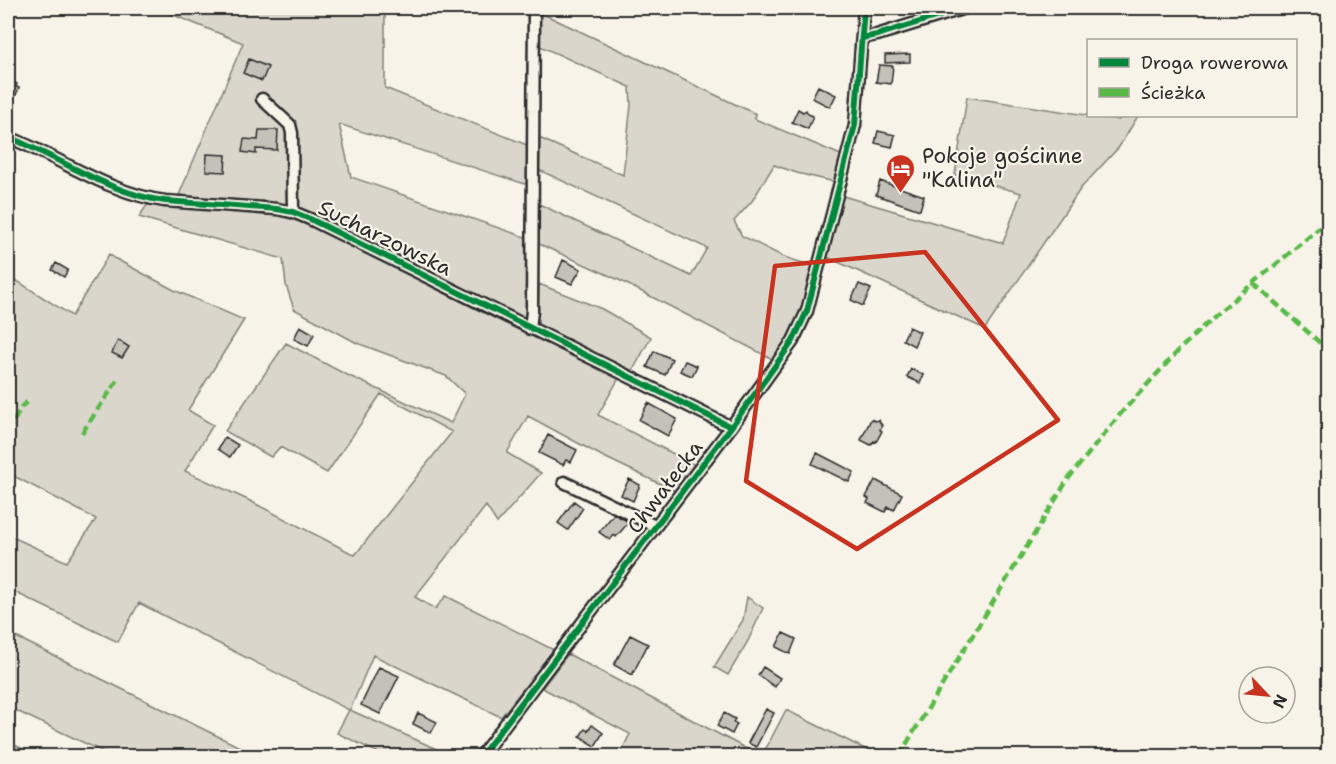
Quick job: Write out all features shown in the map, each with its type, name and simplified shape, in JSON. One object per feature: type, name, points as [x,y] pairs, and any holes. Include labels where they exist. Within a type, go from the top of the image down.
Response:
[{"type":"street","points":[[530,329],[534,8]]},
{"type":"street","name":"Chwałecka","points":[[481,756],[793,341],[807,311],[855,125],[864,8]]},
{"type":"street","points":[[862,38],[965,8]]},
{"type":"street","points":[[262,99],[290,125],[293,212]]},
{"type":"street","name":"Sucharzowska","points":[[8,137],[106,183],[147,199],[293,212],[730,427]]},
{"type":"street","points":[[564,482],[655,526]]},
{"type":"highlighted area","points":[[925,252],[1058,420],[857,549],[746,481],[775,266]]},
{"type":"shaded area","points":[[156,8],[385,8],[385,88],[532,147],[528,185],[339,124],[351,177],[528,238],[527,322],[288,207],[179,195],[243,43]]},
{"type":"shaded area","points":[[539,12],[756,114],[755,119],[841,155],[835,182],[774,165],[752,201],[734,221],[742,236],[784,257],[813,266],[799,321],[774,360],[617,279],[539,244],[539,204],[691,276],[707,248],[539,170],[539,138],[623,175],[631,105],[630,87],[540,46]]},
{"type":"shaded area","points":[[967,97],[1087,115],[1087,117],[1119,120],[1121,117],[1137,117],[1119,147],[1081,188],[985,329],[827,257],[843,196],[1003,243],[1021,193],[955,175]]},
{"type":"shaded area","points":[[147,205],[271,214],[301,222],[354,247],[619,378],[598,415],[695,465],[675,491],[602,456],[528,416],[507,453],[541,473],[497,523],[486,506],[415,597],[435,609],[446,596],[554,650],[501,717],[373,655],[350,710],[452,756],[385,756],[337,733],[349,710],[139,603],[118,642],[8,589],[8,535],[67,562],[96,519],[8,473],[8,432],[14,420],[8,416],[8,275],[72,316],[109,254],[174,290],[244,320],[188,410],[213,425],[185,471],[248,500],[355,555],[452,432],[381,394],[327,473],[280,447],[271,457],[225,431],[286,343],[343,373],[451,423],[465,394],[446,376],[357,343],[294,309],[286,285],[283,259],[139,217]]},
{"type":"shaded area","points":[[539,284],[602,309],[651,337],[632,372],[537,326]]},
{"type":"shaded area","points":[[747,597],[763,608],[748,641],[728,675],[714,667],[743,620]]},
{"type":"shaded area","points":[[8,633],[258,756],[112,756],[8,707]]},
{"type":"shaded area","points":[[568,654],[760,756],[619,756],[630,734],[542,688]]},
{"type":"shaded area","points":[[786,710],[879,756],[762,756]]},
{"type":"shaded area","points":[[8,742],[38,756],[8,756]]},
{"type":"building","points":[[910,54],[910,62],[885,63],[885,55]]},
{"type":"building","points":[[249,59],[268,67],[262,81],[243,73]]},
{"type":"building","points":[[879,65],[893,66],[891,84],[876,82]]},
{"type":"building","points":[[8,80],[17,84],[16,87],[19,88],[8,108]]},
{"type":"building","points":[[818,86],[836,95],[830,107],[812,98]]},
{"type":"building","points":[[798,109],[803,112],[806,110],[813,116],[808,129],[792,122]]},
{"type":"building","points":[[259,130],[278,130],[277,150],[256,149],[256,154],[242,152],[244,139],[258,140]]},
{"type":"building","points":[[878,131],[895,135],[892,147],[875,143]]},
{"type":"building","points":[[207,154],[226,155],[225,172],[206,171]]},
{"type":"building","points":[[880,181],[924,196],[920,210],[876,195]]},
{"type":"building","points":[[563,260],[581,269],[572,284],[556,277]]},
{"type":"building","points":[[56,263],[68,270],[64,277],[52,270]]},
{"type":"building","points":[[859,284],[871,289],[863,306],[851,300]]},
{"type":"building","points":[[300,326],[314,334],[308,346],[294,339]]},
{"type":"building","points":[[909,327],[920,332],[914,346],[903,340]]},
{"type":"building","points":[[118,340],[129,347],[122,358],[112,353]]},
{"type":"building","points":[[654,351],[672,359],[665,375],[647,367]]},
{"type":"building","points":[[685,361],[697,366],[692,376],[680,371]]},
{"type":"building","points":[[911,369],[924,375],[920,383],[907,377]]},
{"type":"building","points":[[648,403],[677,419],[668,436],[639,420]]},
{"type":"building","points":[[871,419],[879,420],[882,431],[876,442],[874,441],[871,445],[861,440]]},
{"type":"building","points":[[548,435],[577,450],[571,462],[566,460],[563,465],[539,453]]},
{"type":"building","points":[[225,437],[238,445],[230,457],[218,449]]},
{"type":"building","points":[[817,453],[854,472],[849,482],[812,464]]},
{"type":"building","points":[[629,479],[640,485],[633,501],[621,495]]},
{"type":"building","points":[[875,480],[902,494],[894,510],[888,507],[885,512],[867,503],[869,499],[866,497]]},
{"type":"building","points":[[574,501],[583,508],[568,530],[558,523]]},
{"type":"building","points":[[614,514],[629,522],[616,537],[614,535],[610,540],[599,532]]},
{"type":"building","points":[[783,633],[796,639],[790,654],[776,647]]},
{"type":"building","points":[[630,635],[648,644],[632,675],[614,665]]},
{"type":"building","points":[[379,667],[399,676],[380,714],[361,705]]},
{"type":"building","points":[[763,667],[780,678],[775,687],[758,675]]},
{"type":"building","points":[[766,709],[774,713],[756,747],[748,743]]},
{"type":"building","points":[[418,713],[437,722],[431,733],[413,724]]},
{"type":"building","points":[[724,713],[735,719],[733,722],[737,724],[732,734],[717,726]]},
{"type":"building","points":[[592,725],[603,733],[595,746],[580,736]]},
{"type":"marked path","points":[[899,756],[1068,479],[1122,412],[1178,351],[1214,316],[1328,221]]},
{"type":"marked path","points":[[1253,283],[1328,350]]},
{"type":"marked path","points":[[82,433],[119,378]]},
{"type":"marked path","points":[[8,432],[22,406],[27,402]]},
{"type":"cycle path","points":[[481,756],[731,427],[793,341],[807,311],[855,125],[864,8]]},
{"type":"cycle path","points":[[862,38],[965,8]]},
{"type":"cycle path","points":[[8,137],[105,183],[145,197],[165,201],[293,212],[731,427]]},
{"type":"place","name":"Pokoje gościnne \"Kalina\"","points":[[901,194]]}]
